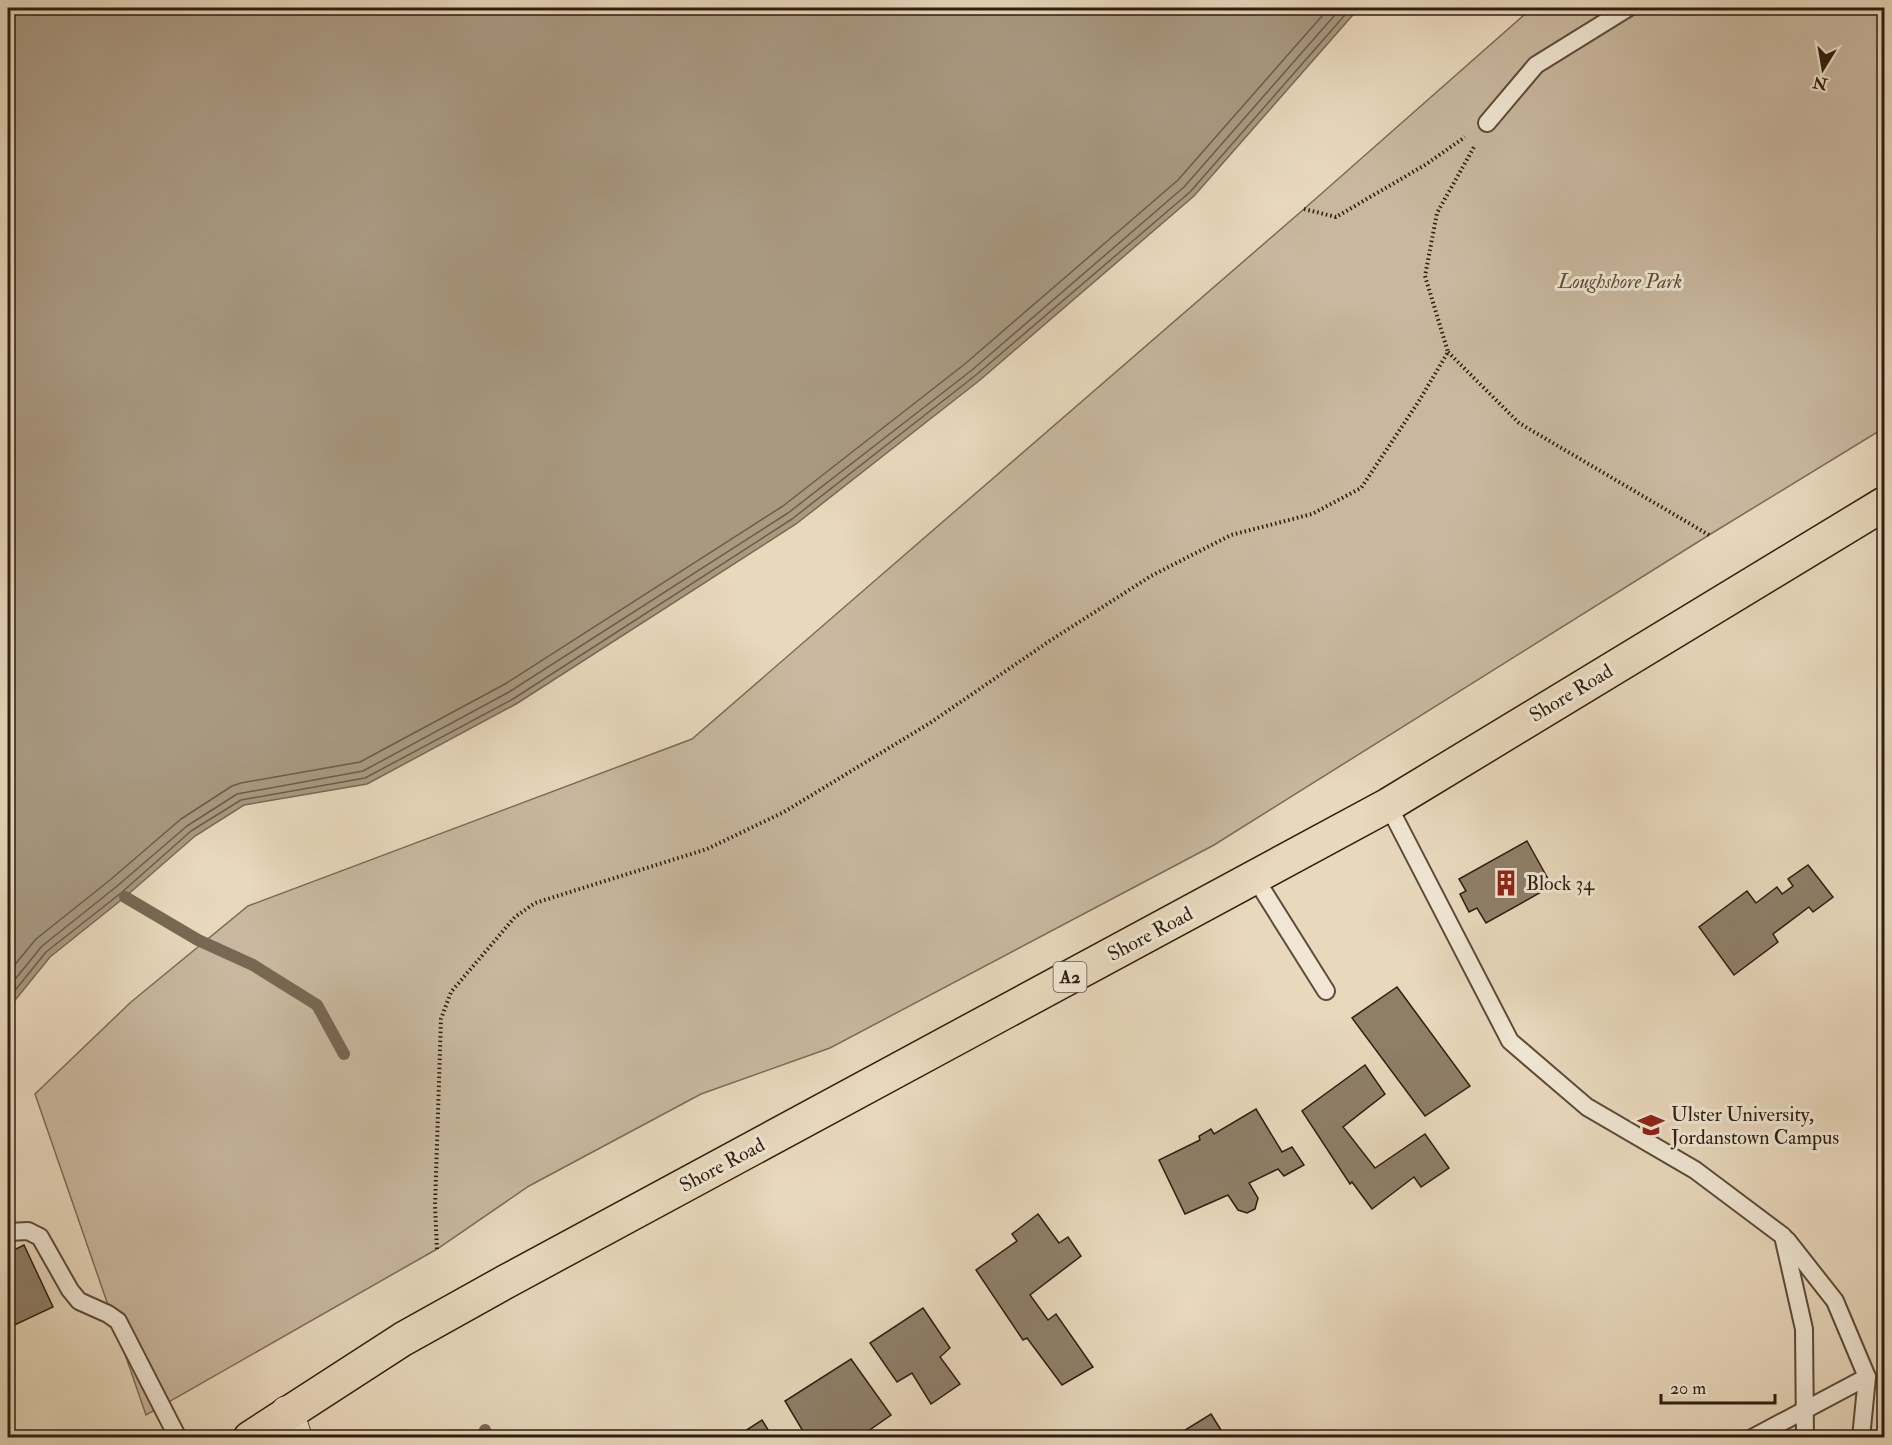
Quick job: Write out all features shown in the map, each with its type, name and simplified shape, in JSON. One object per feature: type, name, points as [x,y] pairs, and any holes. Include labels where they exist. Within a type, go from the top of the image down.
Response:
[{"type":"highway","name":"Shore Road","points":[[250,1437],[291,1425],[403,1339],[496,1287],[1388,805],[1884,504]]},
{"type":"lane","points":[[1487,123],[1536,65],[1628,8]]},
{"type":"lane","points":[[1388,805],[1510,1041],[1587,1107],[1695,1170],[1784,1236],[1836,1301],[1867,1377],[1861,1437]]},
{"type":"lane","points":[[1255,878],[1326,991]]},
{"type":"lane","points":[[8,1232],[28,1231],[40,1237],[70,1290],[79,1301],[118,1321],[178,1437]]},
{"type":"lane","points":[[1784,1236],[1804,1329],[1805,1437]]},
{"type":"lane","points":[[1752,1437],[1867,1377]]},
{"type":"path","points":[[1304,209],[1336,217],[1425,165],[1487,123]]},
{"type":"path","points":[[1487,123],[1437,213],[1425,276],[1448,352],[1519,423],[1709,535]]},
{"type":"path","points":[[437,1249],[435,1206],[441,1018],[451,992],[515,917],[535,903],[707,849],[784,812],[930,723],[1042,646],[1151,576],[1231,534],[1311,514],[1361,488],[1419,402],[1448,352]]},
{"type":"green space","name":"Loughshore Park","points":[[1532,8],[1884,8],[1884,428],[1214,845],[830,1048],[701,1094],[529,1186],[437,1249],[146,1415],[35,1094],[131,1002],[248,906],[692,739],[1304,209]]},
{"type":"water","points":[[8,8],[1359,8],[1194,196],[980,380],[796,524],[516,704],[367,784],[244,805],[195,836],[125,897],[50,957],[8,1009]]},
{"type":"building","name":"Block 34","points":[[1527,841],[1552,886],[1486,923],[1477,908],[1469,912],[1460,894],[1466,891],[1459,879]]},
{"type":"building","points":[[1808,865],[1833,897],[1813,912],[1809,907],[1773,934],[1778,942],[1734,975],[1699,927],[1747,891],[1756,903],[1777,887],[1782,894],[1793,886],[1788,879]]},
{"type":"building","points":[[1397,987],[1470,1086],[1425,1116],[1352,1018]]},
{"type":"building","points":[[1365,1065],[1385,1094],[1343,1127],[1375,1168],[1425,1134],[1449,1168],[1421,1187],[1414,1177],[1372,1209],[1352,1182],[1350,1184],[1302,1111]]},
{"type":"building","points":[[1256,1109],[1282,1152],[1292,1147],[1304,1165],[1284,1176],[1278,1169],[1249,1183],[1258,1198],[1255,1209],[1247,1213],[1238,1210],[1228,1195],[1185,1214],[1159,1160],[1200,1140],[1199,1136],[1211,1129],[1214,1134]]},
{"type":"building","points":[[1038,1214],[1059,1243],[1068,1237],[1081,1256],[1030,1295],[1048,1320],[1056,1314],[1093,1367],[1062,1385],[1027,1338],[1023,1340],[976,1270],[1017,1241],[1012,1234]]},
{"type":"building","points":[[24,1245],[53,1307],[8,1328],[8,1253]]},
{"type":"building","points":[[923,1308],[950,1348],[940,1357],[960,1384],[931,1404],[912,1373],[897,1382],[870,1343]]},
{"type":"building","points":[[851,1359],[891,1415],[858,1438],[807,1438],[785,1401]]},
{"type":"building","points":[[1211,1414],[1226,1438],[1174,1438],[1174,1437]]},
{"type":"building","points":[[762,1420],[773,1438],[734,1438]]},
{"type":"waterway","points":[[125,897],[198,940],[253,965],[317,1005],[344,1054]]},
{"type":"waterway","points":[[485,1430],[488,1438]]},
{"type":"place","name":"Block 34","points":[[1506,883]]},
{"type":"place","name":"Ulster University, Jordanstown Campus","points":[[1651,1125]]}]
